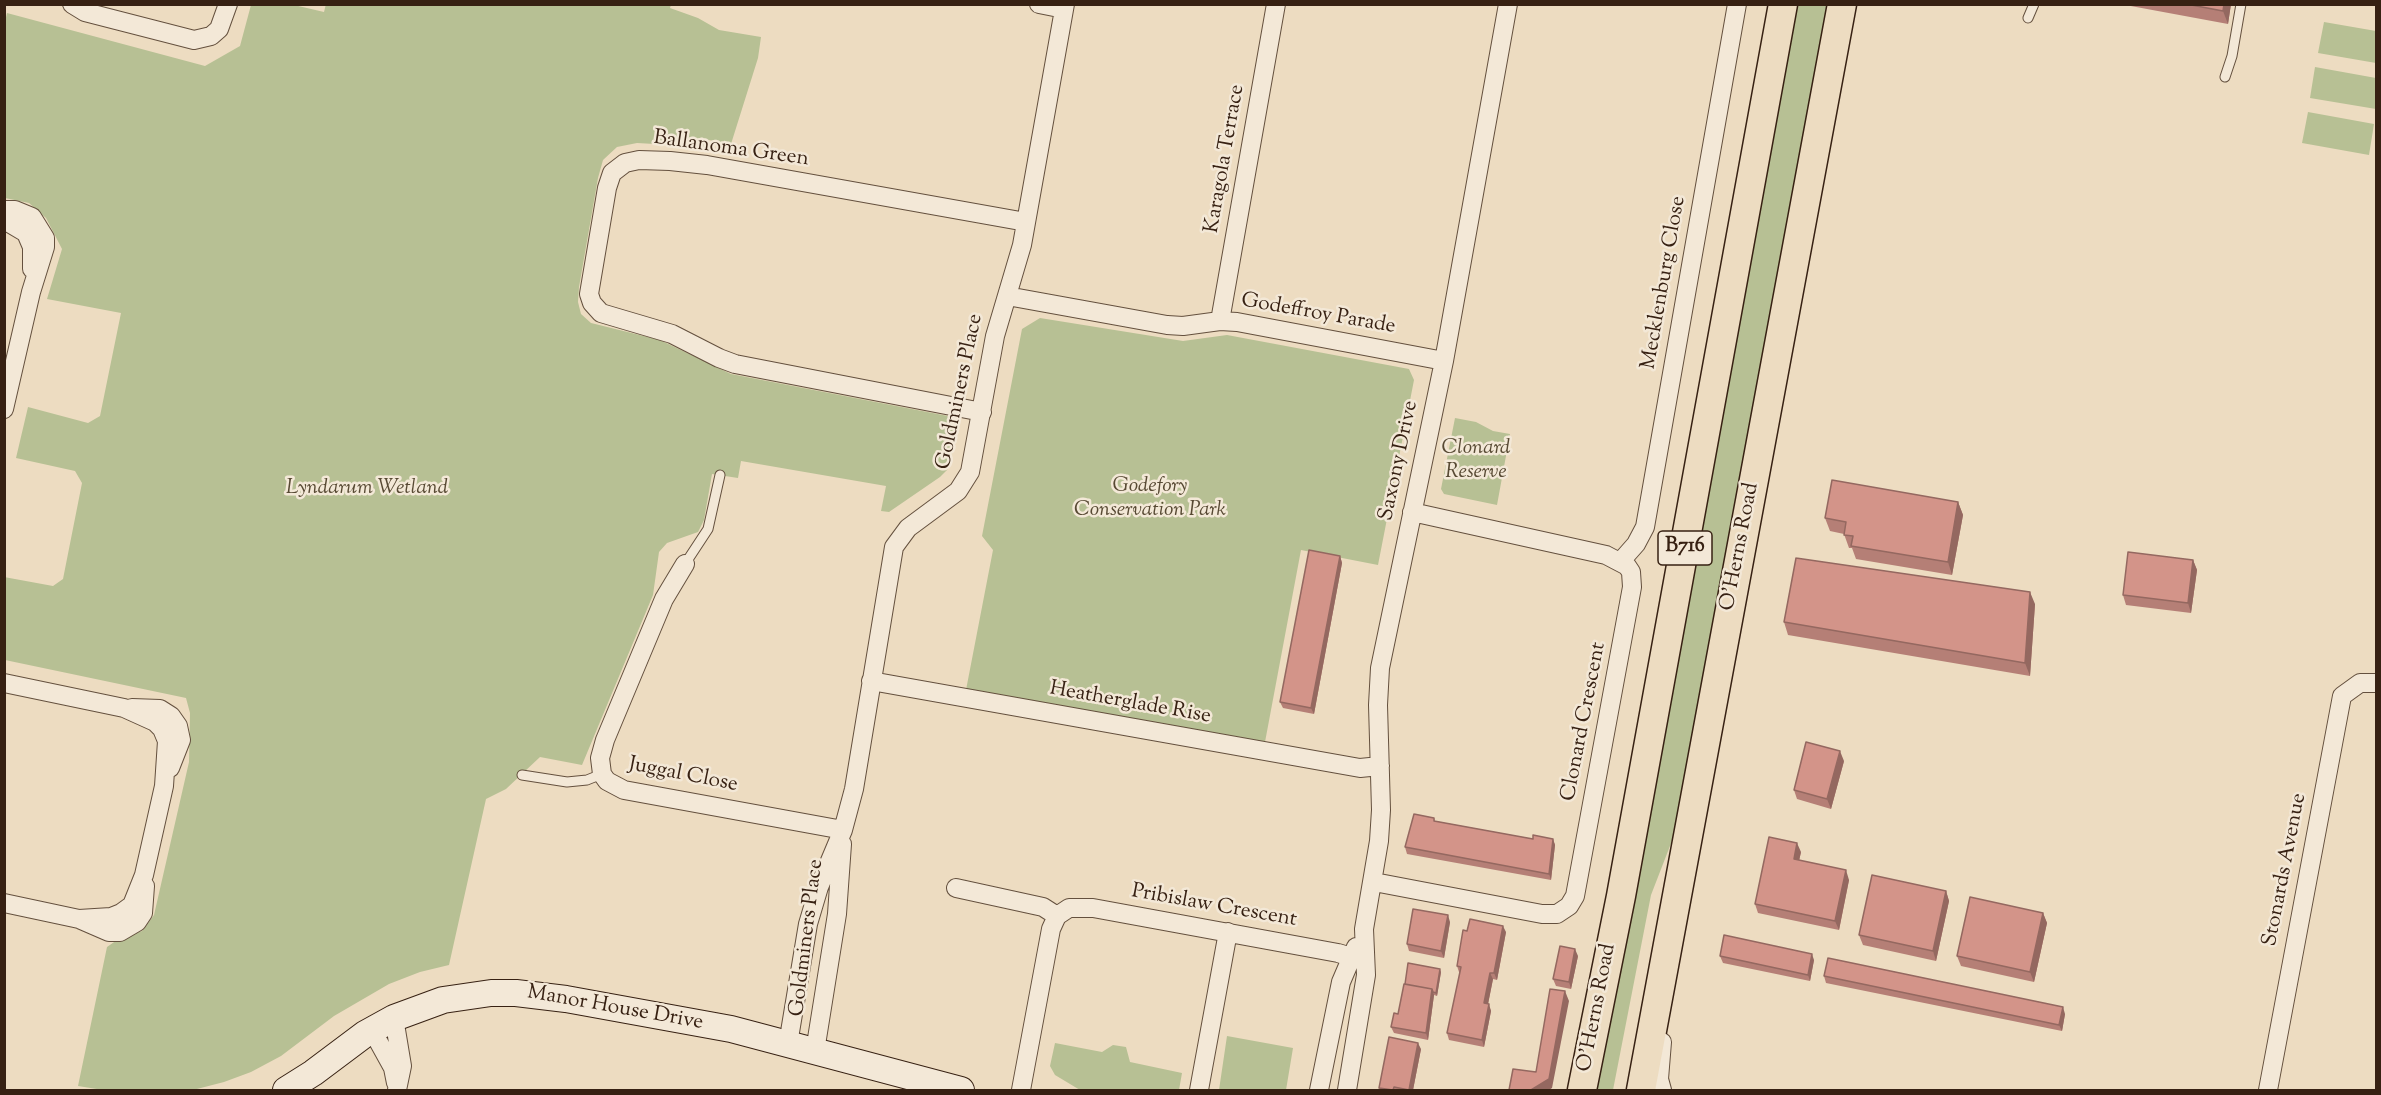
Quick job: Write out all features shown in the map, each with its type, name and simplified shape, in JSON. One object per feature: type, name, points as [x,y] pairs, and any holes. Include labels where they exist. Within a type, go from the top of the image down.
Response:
[{"type":"main road","name":"O'Herns Road","points":[[1582,1090],[1621,896],[1783,4]]},
{"type":"main road","name":"O'Herns Road","points":[[1641,1090],[1842,4]]},
{"type":"street","points":[[72,4],[85,12],[194,40],[211,36],[219,29],[228,4]]},
{"type":"street","points":[[1039,4],[1065,7]]},
{"type":"street","name":"Karagola Terrace","points":[[1220,321],[1276,4]]},
{"type":"street","name":"Saxony Drive","points":[[1319,1090],[1341,982],[1358,959],[1374,882],[1381,810],[1378,705],[1380,668],[1444,361],[1508,4]]},
{"type":"street","name":"Mecklenburg Close","points":[[1621,561],[1636,544],[1645,527],[1737,4]]},
{"type":"street","name":"Goldminers Place","points":[[788,1044],[808,924],[819,887],[843,830],[854,789],[894,547],[908,528],[958,491],[970,472],[995,336],[1020,257],[1065,7]]},
{"type":"street","name":"Ballanoma Green","points":[[982,412],[735,364],[657,328],[601,313],[592,303],[589,294],[607,188],[612,173],[625,163],[639,160],[670,161],[707,165],[1026,222]]},
{"type":"street","points":[[4,210],[15,210],[32,217],[42,229],[45,238],[45,247],[31,292],[4,409]]},
{"type":"street","points":[[4,220],[26,233],[32,247],[31,292]]},
{"type":"street","name":"Godeffroy Parade","points":[[1006,296],[1167,325],[1237,322],[1444,361]]},
{"type":"street","points":[[1412,512],[1606,555],[1621,561]]},
{"type":"street","name":"Clonard Crescent","points":[[1374,882],[1542,914],[1557,914],[1569,906],[1575,896],[1632,596],[1631,572],[1621,561]]},
{"type":"street","name":"Juggal Close","points":[[685,564],[664,599],[605,740],[600,758],[602,774],[607,781],[624,789],[843,830]]},
{"type":"street","name":"Heatherglade Rise","points":[[872,681],[1360,768],[1380,766]]},
{"type":"street","points":[[4,683],[124,708],[160,709],[171,716],[178,726],[181,740],[166,775],[144,875],[146,896],[143,913],[137,922],[125,921],[120,932],[109,932],[79,919],[4,903]]},
{"type":"street","name":"Stonards Avenue","points":[[2268,1090],[2342,696],[2360,683],[2376,683]]},
{"type":"street","name":"Goldminers Place","points":[[815,1051],[839,902],[843,830]]},
{"type":"street","points":[[956,888],[1043,907],[1057,916],[1051,929],[1021,1090]]},
{"type":"street","name":"Pribislaw Crescent","points":[[1057,916],[1069,908],[1083,907],[1228,932],[1358,959]]},
{"type":"street","points":[[1199,1090],[1228,932]]},
{"type":"street","points":[[1662,1090],[1659,1079],[1667,950]]},
{"type":"street","name":"Saxony Drive","points":[[1347,1090],[1366,975],[1358,959]]},
{"type":"street","name":"Manor House Drive","points":[[286,1090],[383,1024],[443,1000],[491,993],[516,993],[557,998],[708,1025],[815,1051],[919,1086],[962,1090]]},
{"type":"street","points":[[383,1024],[397,1090]]},
{"type":"lane","points":[[2024,4],[2028,18],[2034,4]]},
{"type":"lane","points":[[2225,77],[2232,56],[2241,4]]},
{"type":"lane","points":[[685,564],[708,529],[720,475]]},
{"type":"lane","points":[[522,775],[567,782],[587,780],[602,774]]},
{"type":"green space","name":"Lyndarum Wetland","points":[[326,4],[671,5],[670,8],[698,18],[719,30],[761,37],[758,58],[731,144],[709,140],[707,147],[637,143],[617,147],[603,160],[579,287],[578,302],[581,314],[591,323],[660,340],[731,374],[948,416],[956,429],[951,460],[948,469],[940,477],[889,512],[881,511],[886,486],[741,461],[738,478],[712,474],[704,520],[698,532],[667,543],[659,552],[653,595],[582,765],[540,757],[506,789],[486,799],[449,965],[420,972],[389,984],[334,1016],[281,1056],[251,1072],[224,1082],[193,1090],[103,1090],[78,1086],[107,947],[117,940],[142,931],[154,915],[189,762],[190,713],[186,698],[5,660],[4,577],[53,586],[63,579],[82,483],[75,471],[16,458],[28,407],[88,423],[100,416],[121,313],[47,299],[62,249],[46,218],[29,203],[5,198],[4,26],[7,13],[205,66],[240,46],[251,5],[294,5],[324,12]]},
{"type":"green space","points":[[1795,5],[1827,5],[1675,833],[1651,895],[1613,1090],[1590,1090]]},
{"type":"green space","points":[[2324,22],[2376,31],[2376,63],[2318,53]]},
{"type":"green space","points":[[2315,67],[2376,78],[2376,109],[2310,98]]},
{"type":"green space","points":[[2308,112],[2374,124],[2369,155],[2302,143]]},
{"type":"green space","name":"Godefory Conservation Park","points":[[1040,318],[1183,341],[1227,335],[1409,369],[1414,380],[1378,565],[1301,550],[1265,742],[966,690],[993,550],[982,536],[1022,329]]},
{"type":"green space","name":"Clonard Reserve","points":[[1455,418],[1476,422],[1493,431],[1510,434],[1497,505],[1444,494],[1441,489]]},
{"type":"green space","points":[[1227,1036],[1293,1048],[1286,1090],[1219,1090]]},
{"type":"green space","points":[[1055,1043],[1102,1052],[1113,1045],[1126,1047],[1130,1062],[1182,1073],[1179,1090],[1080,1090],[1055,1075],[1050,1066]]},
{"type":"building","points":[[2186,4],[2224,4],[2223,11]]},
{"type":"building","points":[[1832,480],[1958,502],[1948,562],[1851,546],[1853,536],[1844,535],[1846,522],[1825,518]]},
{"type":"building","points":[[1309,550],[1340,556],[1311,708],[1280,702]]},
{"type":"building","points":[[2128,552],[2193,560],[2188,603],[2123,595]]},
{"type":"building","points":[[1796,558],[2030,592],[2025,663],[1784,622]]},
{"type":"building","points":[[1806,742],[1840,751],[1827,799],[1794,790]]},
{"type":"building","points":[[1414,814],[1434,818],[1434,821],[1533,839],[1533,835],[1553,839],[1549,874],[1405,847]]},
{"type":"building","points":[[1769,837],[1797,843],[1794,859],[1846,870],[1835,921],[1755,904]]},
{"type":"building","points":[[1872,875],[1946,891],[1933,951],[1859,935]]},
{"type":"building","points":[[1970,897],[2043,913],[2030,972],[1957,956]]},
{"type":"building","points":[[1413,909],[1448,915],[1441,951],[1407,944]]},
{"type":"building","points":[[1470,919],[1503,926],[1494,973],[1490,973],[1484,1003],[1489,1004],[1482,1040],[1447,1033],[1461,967],[1457,966],[1463,930],[1467,931]]},
{"type":"building","points":[[1724,935],[1812,954],[1808,975],[1720,956]]},
{"type":"building","points":[[1560,946],[1575,949],[1569,982],[1553,979]]},
{"type":"building","points":[[1828,958],[2063,1007],[2059,1025],[1824,976]]},
{"type":"building","points":[[1408,963],[1440,969],[1436,993],[1432,989],[1405,984]]},
{"type":"building","points":[[1404,984],[1432,989],[1426,1033],[1391,1027],[1394,1013],[1398,1014]]},
{"type":"building","points":[[1550,989],[1565,991],[1549,1079],[1531,1090],[1509,1090],[1513,1069],[1536,1072]]},
{"type":"building","points":[[1389,1037],[1418,1043],[1409,1090],[1394,1087],[1393,1090],[1379,1088]]}]
